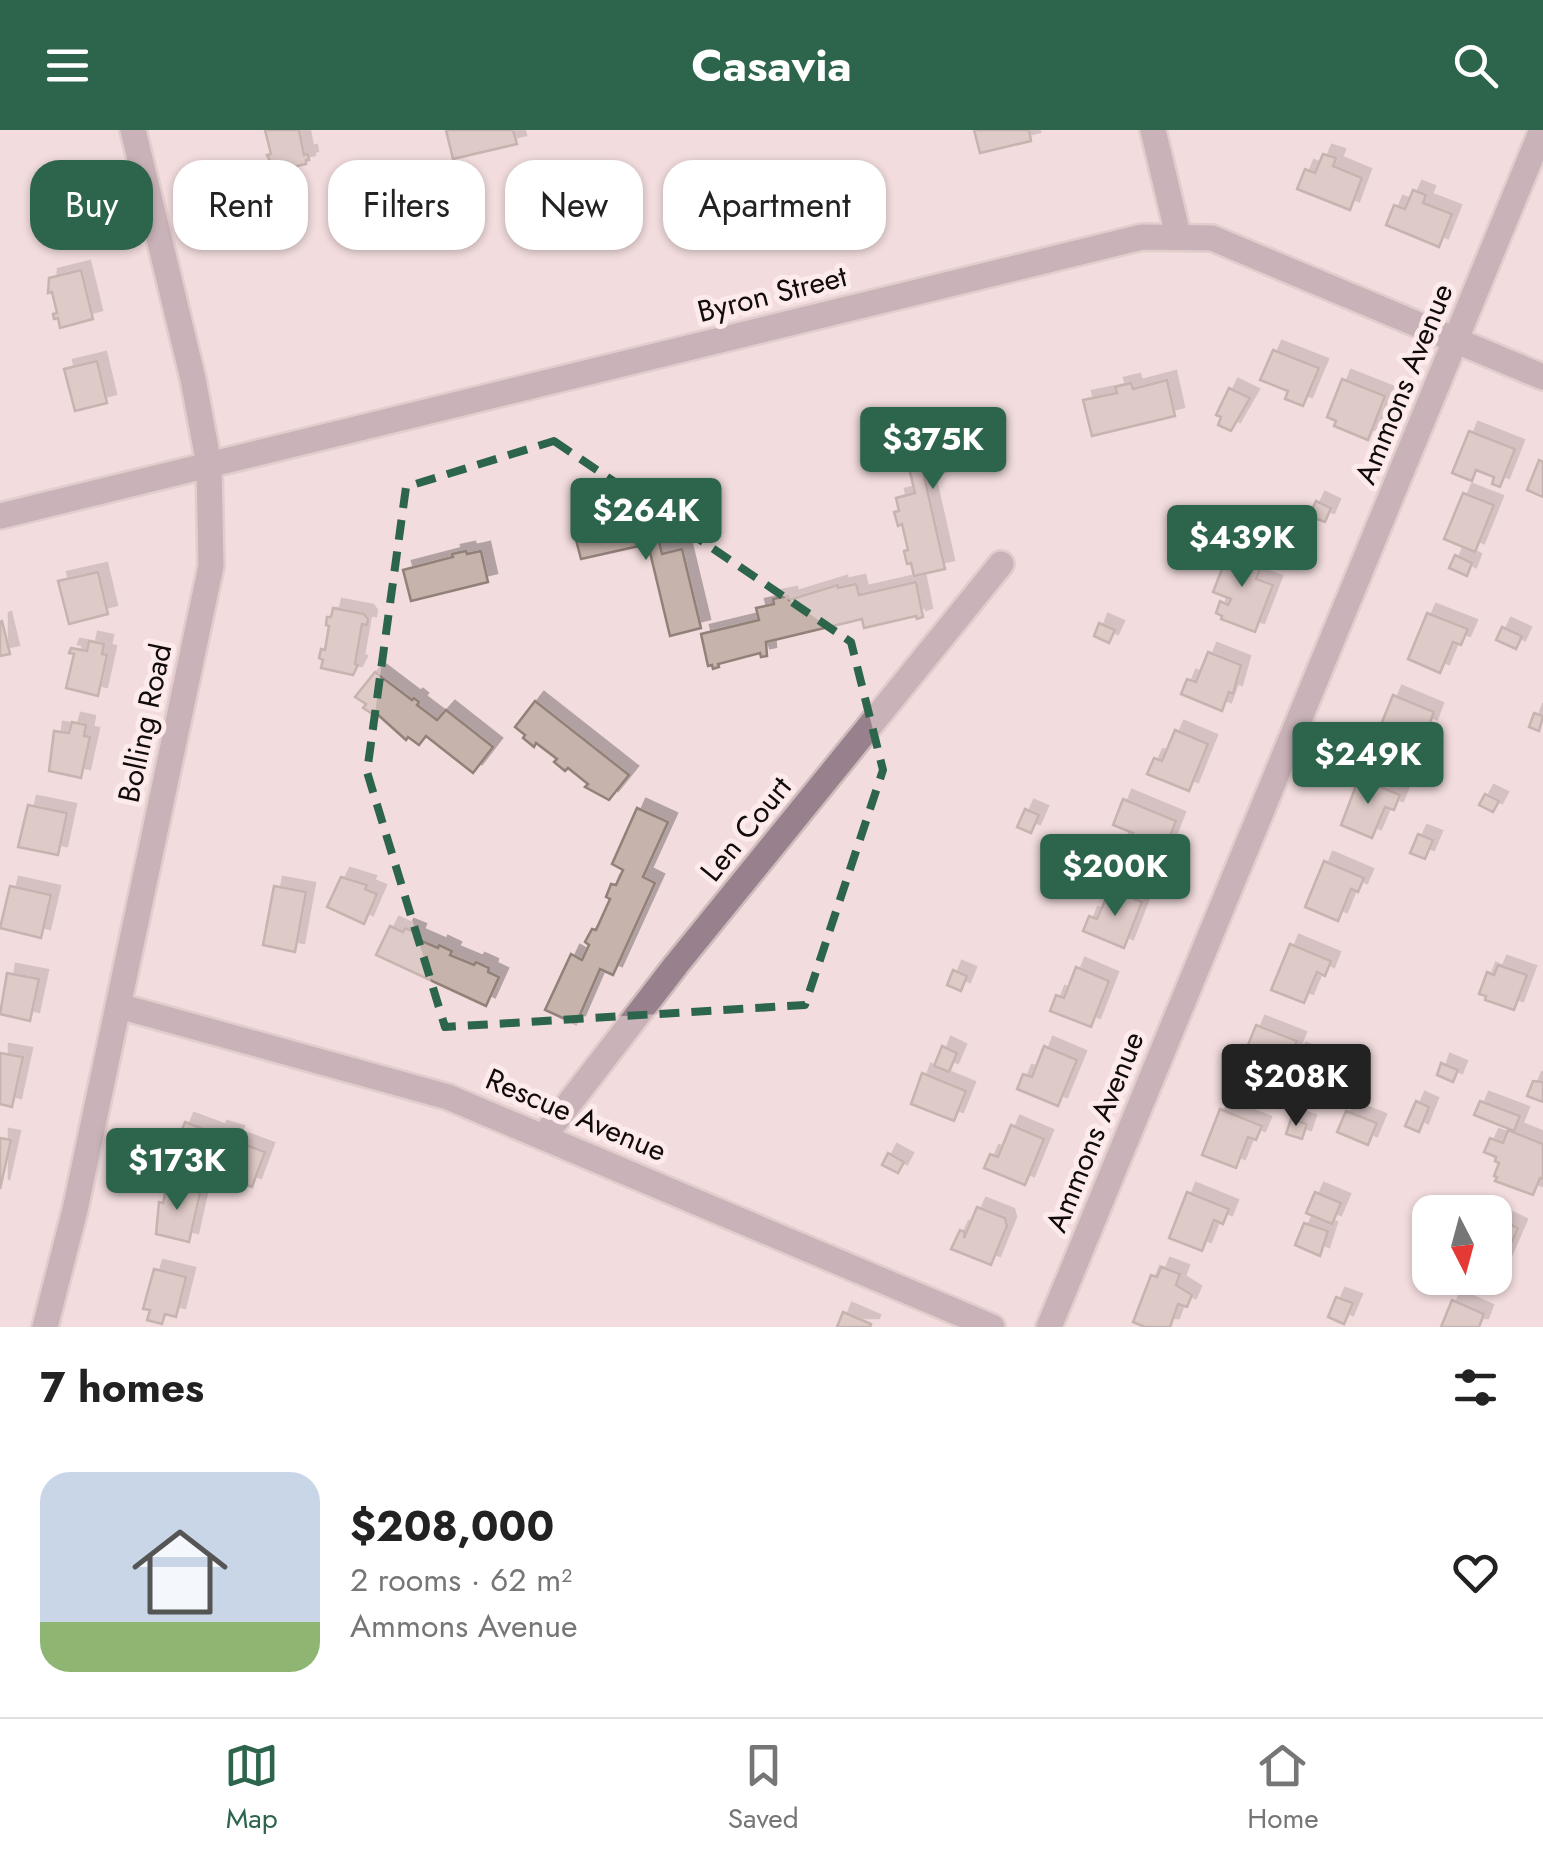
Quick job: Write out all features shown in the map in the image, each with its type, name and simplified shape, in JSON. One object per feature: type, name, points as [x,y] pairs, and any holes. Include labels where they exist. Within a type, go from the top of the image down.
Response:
[{"type":"street","name":"Bolling Road","points":[[46,1327],[76,1210],[210,566],[209,465],[193,379],[132,130]]},
{"type":"street","points":[[1154,130],[1178,235]]},
{"type":"street","name":"Ammons Avenue","points":[[1049,1327],[1542,130]]},
{"type":"street","name":"Byron Street","points":[[0,516],[1142,237],[1212,238],[1543,377]]},
{"type":"street","name":"Len Court","points":[[544,1136],[1001,564]]},
{"type":"street","name":"Rescue Avenue","points":[[119,1006],[430,1091],[992,1327]]},
{"type":"highlighted area","points":[[554,441],[851,642],[883,770],[805,1005],[445,1027],[367,772],[406,487]]},
{"type":"building","points":[[265,130],[299,130],[304,155],[308,154],[309,160],[270,160],[267,155],[271,154]]},
{"type":"building","points":[[446,130],[513,130],[517,144],[453,159]]},
{"type":"building","points":[[974,130],[1029,130],[1031,141],[980,153]]},
{"type":"building","points":[[1323,154],[1336,158],[1333,166],[1362,178],[1350,210],[1297,189],[1305,169],[1315,173]]},
{"type":"building","points":[[1413,190],[1426,195],[1423,203],[1452,214],[1439,247],[1386,225],[1394,205],[1405,209]]},
{"type":"building","points":[[81,270],[93,319],[60,328],[58,318],[54,319],[53,314],[57,313],[52,292],[48,293],[49,278]]},
{"type":"building","points":[[1273,350],[1319,368],[1303,406],[1285,399],[1288,391],[1260,380]]},
{"type":"building","points":[[97,361],[107,403],[75,411],[64,369]]},
{"type":"building","points":[[1342,379],[1385,396],[1368,440],[1334,426],[1336,421],[1327,417]]},
{"type":"building","points":[[1167,380],[1175,416],[1092,436],[1083,400],[1117,393],[1115,387],[1131,383],[1133,389]]},
{"type":"building","points":[[1229,388],[1250,398],[1231,431],[1218,425],[1221,417],[1216,415]]},
{"type":"building","points":[[968,428],[982,429],[989,461],[924,476],[945,569],[914,576],[904,551],[908,550],[902,524],[898,526],[894,512],[899,511],[896,498],[915,493],[904,447],[917,444],[916,440],[929,437],[930,441]]},
{"type":"building","points":[[1469,431],[1515,449],[1500,487],[1492,484],[1494,477],[1476,470],[1472,481],[1452,473]]},
{"type":"building","points":[[1539,460],[1543,462],[1543,497],[1527,490]]},
{"type":"building","points":[[1463,493],[1494,505],[1475,552],[1444,539]]},
{"type":"building","points":[[1316,501],[1331,508],[1325,522],[1309,516]]},
{"type":"building","points":[[651,509],[662,554],[682,549],[701,628],[670,636],[648,544],[581,559],[573,528]]},
{"type":"building","points":[[1231,546],[1264,559],[1256,579],[1273,585],[1255,632],[1221,619],[1216,613],[1220,601],[1228,605],[1231,599],[1213,592]]},
{"type":"building","points":[[466,551],[481,551],[488,582],[411,601],[403,570]]},
{"type":"building","points":[[1455,555],[1472,563],[1467,576],[1449,568]]},
{"type":"building","points":[[98,572],[108,614],[69,624],[58,581]]},
{"type":"building","points":[[916,582],[923,617],[864,628],[862,619],[766,642],[767,656],[761,657],[760,653],[718,664],[713,669],[708,666],[701,634],[759,620],[756,608],[774,604],[773,599],[788,596],[789,600],[838,585],[856,584],[859,595]]},
{"type":"building","points":[[333,608],[364,614],[368,619],[367,625],[362,624],[355,664],[358,665],[353,675],[321,668],[323,660],[319,658],[321,649],[325,650],[327,617],[331,617]]},
{"type":"building","points":[[1427,613],[1468,629],[1461,645],[1453,642],[1440,673],[1408,659]]},
{"type":"building","points":[[0,622],[10,654],[0,656]]},
{"type":"building","points":[[1099,623],[1115,630],[1109,643],[1094,636]]},
{"type":"building","points":[[1502,627],[1522,636],[1516,649],[1496,640]]},
{"type":"building","points":[[89,641],[104,644],[102,654],[107,655],[98,696],[66,688],[74,654],[69,653],[71,648],[87,651]]},
{"type":"building","points":[[1208,652],[1241,665],[1233,694],[1229,692],[1222,711],[1181,694],[1187,679],[1196,682]]},
{"type":"building","points":[[375,672],[414,698],[437,720],[446,710],[493,747],[473,773],[426,736],[419,745],[408,737],[406,740],[376,713],[363,708],[366,704],[355,697]]},
{"type":"building","points":[[1393,695],[1434,712],[1428,728],[1419,724],[1406,755],[1374,742]]},
{"type":"building","points":[[535,701],[629,775],[609,800],[585,787],[588,784],[568,768],[565,771],[554,762],[557,759],[536,743],[534,747],[523,738],[525,735],[515,727]]},
{"type":"building","points":[[1534,713],[1543,716],[1539,731],[1529,727]]},
{"type":"building","points":[[72,722],[86,725],[84,736],[90,737],[81,778],[49,771],[54,731],[69,733]]},
{"type":"building","points":[[1175,730],[1208,744],[1189,791],[1147,774],[1154,758],[1162,761]]},
{"type":"building","points":[[1359,778],[1400,795],[1394,810],[1385,807],[1372,838],[1341,825]]},
{"type":"building","points":[[1485,794],[1499,801],[1493,812],[1479,805]]},
{"type":"building","points":[[1123,799],[1176,821],[1157,869],[1116,852],[1122,838],[1130,840],[1133,833],[1113,825]]},
{"type":"building","points":[[28,805],[67,813],[58,855],[18,847]]},
{"type":"building","points":[[637,808],[668,822],[643,877],[655,883],[613,975],[600,969],[576,1024],[545,1010],[571,954],[582,960],[589,945],[585,942],[592,929],[596,930],[610,899],[606,897],[611,884],[616,885],[623,870],[612,864]]},
{"type":"building","points":[[1025,809],[1039,815],[1031,833],[1017,827]]},
{"type":"building","points":[[1418,834],[1433,840],[1425,859],[1410,853]]},
{"type":"building","points":[[1324,861],[1364,878],[1358,892],[1351,889],[1338,921],[1305,907]]},
{"type":"building","points":[[341,877],[367,885],[365,889],[377,894],[364,924],[327,907]]},
{"type":"building","points":[[10,886],[51,895],[41,938],[0,928]]},
{"type":"building","points":[[274,886],[306,892],[295,952],[263,945]]},
{"type":"building","points":[[1110,889],[1142,902],[1124,948],[1083,931],[1089,916],[1097,919]]},
{"type":"building","points":[[390,926],[417,933],[415,938],[489,968],[488,972],[499,977],[486,1006],[376,955]]},
{"type":"building","points":[[1290,944],[1331,961],[1325,976],[1317,972],[1304,1003],[1271,990]]},
{"type":"building","points":[[1498,965],[1527,975],[1514,1010],[1479,994],[1487,972],[1494,975]]},
{"type":"building","points":[[1076,967],[1109,981],[1091,1027],[1050,1011],[1056,995],[1064,998]]},
{"type":"building","points":[[953,970],[967,976],[961,991],[947,985]]},
{"type":"building","points":[[7,973],[39,979],[30,1021],[0,1014]]},
{"type":"building","points":[[1256,1025],[1297,1041],[1290,1058],[1283,1055],[1270,1086],[1237,1072]]},
{"type":"building","points":[[942,1046],[957,1053],[949,1072],[934,1066]]},
{"type":"building","points":[[1044,1046],[1077,1060],[1058,1106],[1017,1089],[1023,1074],[1032,1077]]},
{"type":"building","points":[[1297,1052],[1307,1056],[1301,1070],[1291,1065]]},
{"type":"building","points":[[0,1053],[23,1057],[12,1107],[0,1104]]},
{"type":"building","points":[[1441,1063],[1458,1070],[1453,1082],[1437,1075]]},
{"type":"building","points":[[922,1073],[966,1091],[954,1121],[911,1104]]},
{"type":"building","points":[[1533,1081],[1543,1082],[1543,1102],[1527,1096]]},
{"type":"building","points":[[1416,1101],[1429,1107],[1419,1132],[1405,1126]]},
{"type":"building","points":[[1480,1101],[1520,1116],[1514,1131],[1474,1115]]},
{"type":"building","points":[[1220,1109],[1262,1126],[1256,1140],[1248,1137],[1236,1168],[1202,1155]]},
{"type":"building","points":[[1346,1111],[1377,1123],[1368,1145],[1337,1132]]},
{"type":"building","points":[[1291,1119],[1307,1124],[1302,1139],[1286,1134]]},
{"type":"building","points":[[185,1122],[217,1134],[218,1130],[235,1135],[233,1140],[265,1152],[252,1187],[171,1157]]},
{"type":"building","points":[[1011,1125],[1044,1139],[1025,1185],[984,1168],[990,1154],[998,1157]]},
{"type":"building","points":[[1508,1130],[1543,1144],[1543,1179],[1540,1178],[1533,1195],[1495,1181],[1499,1163],[1496,1157],[1484,1152],[1490,1138],[1503,1143]]},
{"type":"building","points":[[0,1138],[11,1140],[0,1189]]},
{"type":"building","points":[[888,1153],[904,1162],[898,1173],[882,1165]]},
{"type":"building","points":[[167,1185],[200,1193],[189,1242],[156,1234],[159,1202],[163,1203]]},
{"type":"building","points":[[1187,1192],[1229,1209],[1223,1224],[1214,1220],[1202,1251],[1169,1238]]},
{"type":"building","points":[[1315,1192],[1341,1203],[1332,1224],[1306,1213]]},
{"type":"building","points":[[977,1207],[1005,1218],[1007,1226],[991,1265],[951,1249],[960,1230],[965,1232],[964,1238]]},
{"type":"building","points":[[1304,1223],[1328,1231],[1320,1256],[1295,1245]]},
{"type":"building","points":[[1161,1267],[1180,1274],[1176,1285],[1192,1295],[1187,1307],[1178,1304],[1170,1327],[1145,1327],[1133,1322],[1151,1275],[1157,1277]]},
{"type":"building","points":[[154,1269],[186,1277],[176,1317],[165,1314],[162,1324],[147,1320],[150,1310],[143,1309]]},
{"type":"building","points":[[1336,1297],[1353,1303],[1344,1324],[1328,1317]]},
{"type":"building","points":[[1452,1300],[1484,1314],[1479,1327],[1441,1327]]},
{"type":"building","points":[[843,1312],[871,1324],[870,1327],[837,1327]]}]
